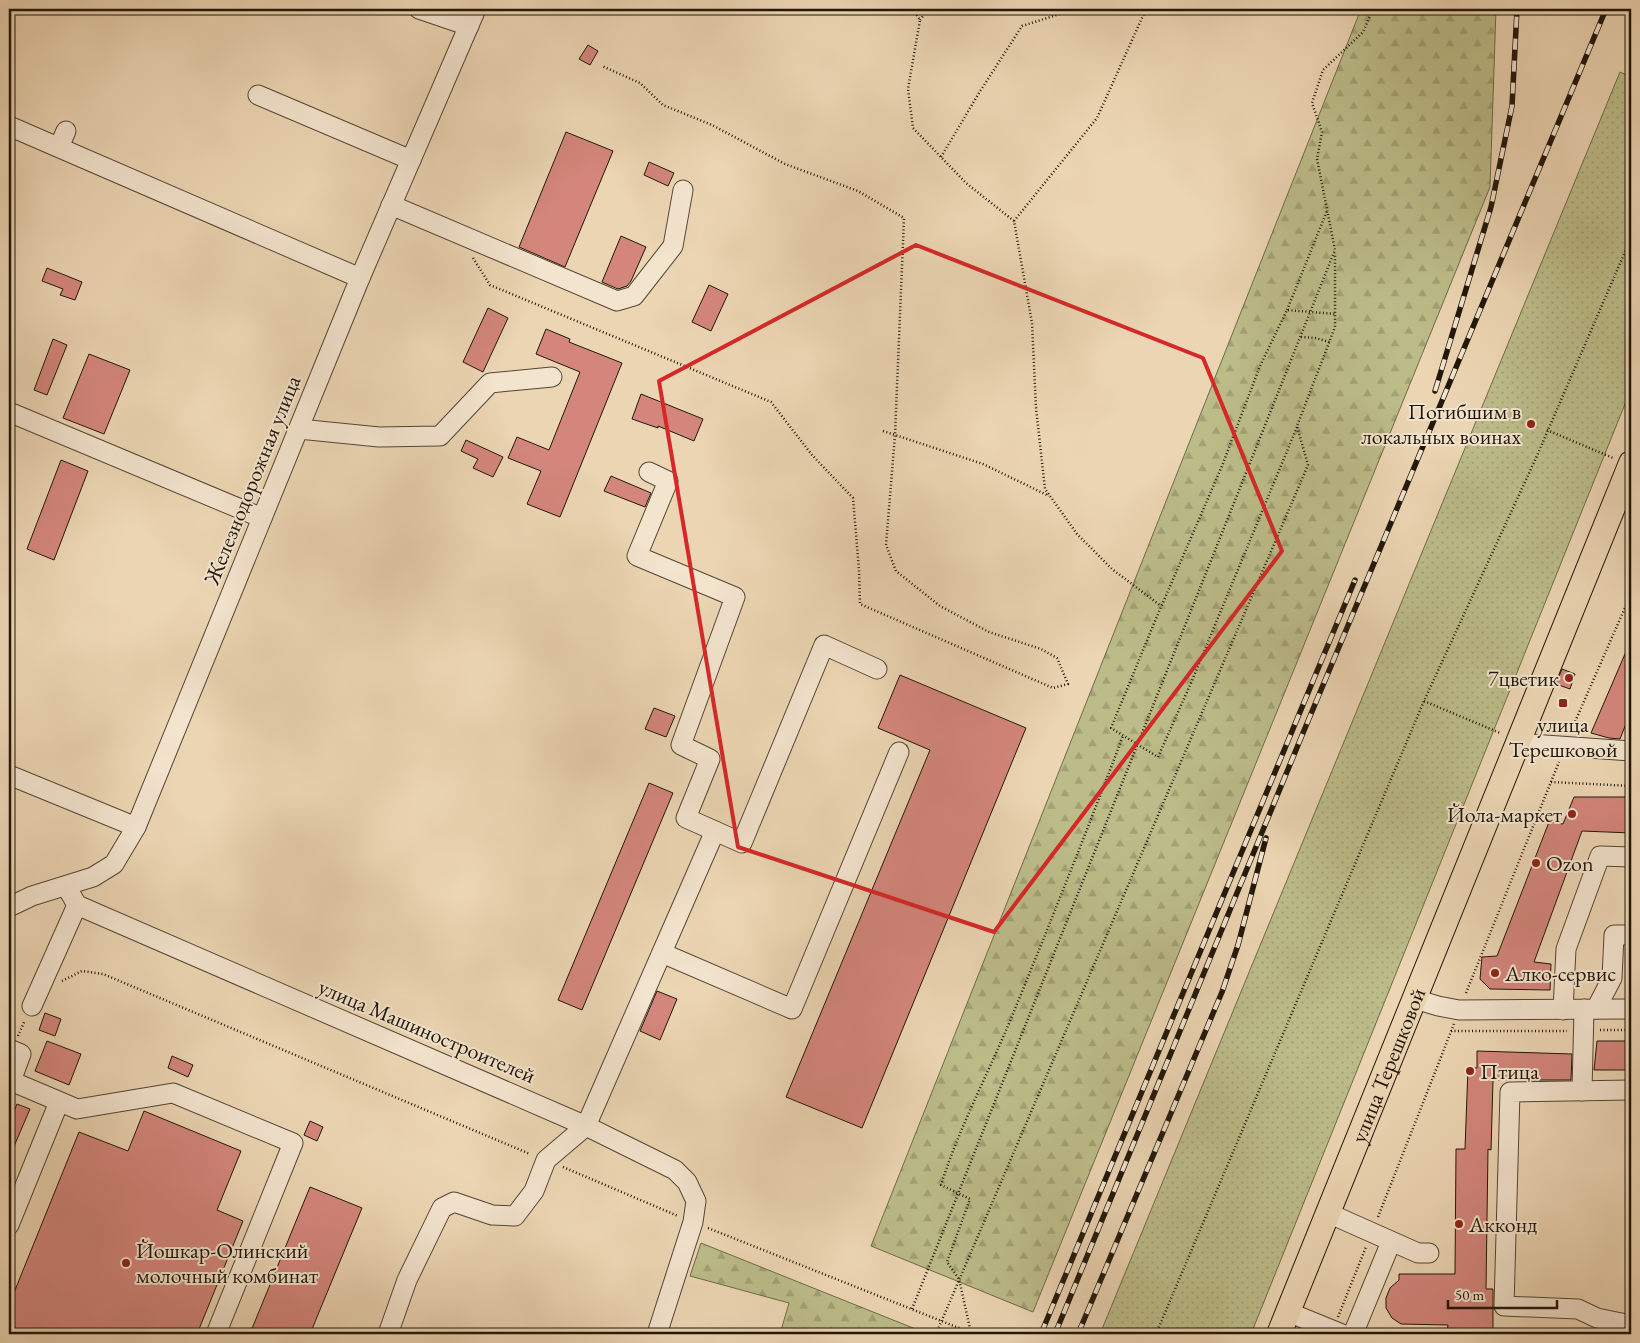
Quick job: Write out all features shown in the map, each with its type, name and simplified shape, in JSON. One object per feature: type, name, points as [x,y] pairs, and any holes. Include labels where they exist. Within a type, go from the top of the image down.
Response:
[{"type":"main road","name":"улица Терешковой","points":[[1279,1334],[1415,999],[1510,735],[1631,465]]},
{"type":"street","points":[[419,9],[473,17]]},
{"type":"street","name":"Железнодорожная улица","points":[[9,907],[32,896],[93,878],[114,864],[136,827],[360,278],[473,17]]},
{"type":"street","points":[[258,95],[410,160]]},
{"type":"street","points":[[9,126],[62,139],[360,278]]},
{"type":"street","points":[[391,206],[617,301],[634,296],[673,246],[683,190]]},
{"type":"street","points":[[299,429],[379,437],[440,436],[490,383],[552,377]]},
{"type":"street","points":[[9,412],[262,518]]},
{"type":"street","points":[[649,472],[668,481],[637,556],[735,597],[680,745],[710,759],[686,818],[742,843],[824,645],[877,669]]},
{"type":"street","points":[[1510,735],[1565,746],[1631,751]]},
{"type":"street","points":[[662,953],[792,1009],[899,752]]},
{"type":"street","points":[[9,775],[136,827]]},
{"type":"street","points":[[388,1334],[407,1280],[442,1208],[454,1202],[492,1215],[515,1216],[534,1190],[546,1160],[586,1126],[715,831]]},
{"type":"street","points":[[1563,1010],[1566,949],[1600,856],[1631,857]]},
{"type":"street","points":[[32,1006],[77,905],[66,886]]},
{"type":"street","name":"улица Машиностроителей","points":[[77,905],[586,1126],[675,1170],[687,1182],[696,1200],[693,1222],[657,1334]]},
{"type":"street","points":[[1582,1091],[1584,1031],[1590,1009],[1612,978],[1614,935],[1631,935]]},
{"type":"street","points":[[1415,999],[1460,1010],[1631,1009]]},
{"type":"street","points":[[10,1049],[22,1054],[11,1081],[77,1109],[173,1093],[293,1143],[216,1334]]},
{"type":"street","points":[[1631,1090],[1510,1092],[1504,1306],[1578,1310],[1597,1318],[1631,1325]]},
{"type":"street","points":[[9,1225],[59,1102]]},
{"type":"street","points":[[1328,1213],[1418,1253],[1430,1253]]},
{"type":"street","points":[[1353,1334],[1391,1242]]},
{"type":"street","points":[[1288,1312],[1337,1332]]},
{"type":"path","points":[[913,9],[920,20]]},
{"type":"path","points":[[928,9],[920,20],[908,89],[913,128],[966,183],[1014,221],[1032,323],[1036,408],[1045,489],[1077,534],[1106,563],[1161,606]]},
{"type":"path","points":[[941,158],[979,93],[1022,26],[1066,12],[1067,9]]},
{"type":"path","points":[[1014,221],[1097,118],[1146,9]]},
{"type":"path","points":[[1327,209],[1286,310],[1260,366],[1222,466],[1161,606],[1112,728],[1158,758],[1297,426],[1335,327],[1335,250],[1327,209],[1317,159],[1322,132],[1312,102],[1323,70],[1363,32],[1373,9]]},
{"type":"path","points":[[457,233],[490,284],[771,402],[812,455],[853,498],[860,604],[1053,688],[1068,684],[1056,658],[1041,649],[989,632],[940,606],[896,571],[886,545],[889,489],[895,435],[904,218],[858,191],[785,164],[712,125],[663,105],[640,83],[602,66]]},
{"type":"path","points":[[1156,1334],[1424,702],[1547,430],[1631,238]]},
{"type":"path","points":[[912,1310],[1335,250]]},
{"type":"path","points":[[1286,310],[1335,314]]},
{"type":"path","points":[[1301,337],[1316,338],[1330,342]]},
{"type":"path","points":[[936,1334],[1308,465],[1297,426]]},
{"type":"path","points":[[883,430],[983,464],[1050,496]]},
{"type":"path","points":[[1547,430],[1631,465]]},
{"type":"path","points":[[1337,1332],[1372,1233],[1550,782],[1631,594]]},
{"type":"path","points":[[1424,702],[1500,734],[1510,735]]},
{"type":"path","points":[[972,1334],[959,1279],[947,1262],[970,1199],[941,1185],[953,1148],[987,1074],[1058,907],[1124,736]]},
{"type":"path","points":[[1550,782],[1631,786]]},
{"type":"path","points":[[58,982],[82,971],[103,974],[693,1222],[972,1334]]},
{"type":"path","points":[[10,1049],[32,1006]]},
{"type":"path","points":[[1451,1031],[1631,1030]]},
{"type":"highlighted area","points":[[916,245],[1203,358],[1282,551],[994,932],[738,847],[659,381]]},
{"type":"green space","points":[[1361,9],[1496,9],[1490,187],[1033,1312],[871,1246]]},
{"type":"green space","points":[[1620,72],[1631,77],[1631,389],[1251,1334],[1100,1334]]},
{"type":"green space","points":[[701,1243],[928,1334],[780,1334],[789,1303],[690,1276]]},
{"type":"building","points":[[588,45],[598,51],[590,65],[579,59]]},
{"type":"building","points":[[566,132],[613,151],[565,267],[519,247]]},
{"type":"building","points":[[649,162],[674,173],[668,186],[644,175]]},
{"type":"building","points":[[621,236],[646,247],[631,281],[627,286],[618,289],[602,282]]},
{"type":"building","points":[[47,268],[82,282],[75,300],[60,295],[63,289],[42,281]]},
{"type":"building","points":[[709,285],[728,294],[711,331],[692,322]]},
{"type":"building","points":[[488,308],[508,318],[483,372],[463,362]]},
{"type":"building","points":[[546,329],[570,339],[569,342],[622,363],[560,517],[527,504],[541,471],[508,458],[517,437],[549,450],[580,372],[536,354]]},
{"type":"building","points":[[53,339],[67,345],[47,395],[34,390]]},
{"type":"building","points":[[89,354],[130,370],[104,434],[63,418]]},
{"type":"building","points":[[641,394],[703,419],[694,441],[658,426],[658,428],[632,419]]},
{"type":"building","points":[[466,440],[503,457],[493,477],[473,468],[478,459],[461,451]]},
{"type":"building","points":[[61,460],[88,471],[54,560],[27,549]]},
{"type":"building","points":[[611,476],[651,493],[645,507],[604,491]]},
{"type":"building","points":[[1631,640],[1631,711],[1620,739],[1591,733]]},
{"type":"building","points":[[1562,669],[1575,674],[1570,689],[1556,684]]},
{"type":"building","points":[[900,675],[1026,728],[862,1128],[786,1097],[930,750],[878,728]]},
{"type":"building","points":[[654,708],[675,716],[666,737],[645,729]]},
{"type":"building","points":[[649,783],[673,793],[582,1010],[558,1000]]},
{"type":"building","points":[[1574,797],[1631,797],[1631,833],[1582,831],[1534,962],[1551,964],[1550,990],[1490,989],[1480,979],[1482,957],[1497,956],[1549,822],[1563,824]]},
{"type":"building","points":[[657,991],[677,999],[660,1040],[640,1031]]},
{"type":"building","points":[[45,1013],[61,1019],[55,1036],[39,1030]]},
{"type":"building","points":[[47,1041],[81,1054],[69,1085],[35,1071]]},
{"type":"building","points":[[1597,1041],[1631,1041],[1631,1070],[1594,1070]]},
{"type":"building","points":[[1477,1051],[1572,1054],[1571,1080],[1493,1080],[1491,1150],[1488,1149],[1486,1289],[1493,1289],[1493,1333],[1447,1332],[1448,1325],[1401,1324],[1392,1318],[1386,1308],[1386,1298],[1390,1288],[1399,1280],[1399,1274],[1455,1274],[1456,1149],[1465,1149],[1468,1068],[1477,1068]]},
{"type":"building","points":[[172,1056],[193,1065],[188,1077],[168,1068]]},
{"type":"building","points":[[17,1104],[30,1109],[9,1158],[9,1123]]},
{"type":"building","name":"Йошкар-Олинский молочный комбинат","points":[[144,1111],[241,1151],[217,1210],[243,1221],[197,1334],[9,1334],[9,1305],[79,1132],[128,1151]]},
{"type":"building","points":[[310,1121],[323,1127],[317,1141],[304,1135]]},
{"type":"building","points":[[310,1187],[362,1208],[310,1334],[260,1334],[251,1331]]},
{"type":"railway","points":[[1435,391],[1491,207],[1512,106],[1517,9]]},
{"type":"railway","points":[[1055,1334],[1303,733],[1606,9]]},
{"type":"railway","points":[[1041,1334],[1355,580]]},
{"type":"railway","points":[[1078,1334],[1222,992],[1238,945],[1266,838]]},
{"type":"place","name":"Погибшим в локальных воинах","points":[[1531,424]]},
{"type":"place","name":"7цветик","points":[[1569,678]]},
{"type":"place","name":"улица Терешковой","points":[[1563,703]]},
{"type":"place","name":"Йола-маркет","points":[[1572,814]]},
{"type":"place","name":"Ozon","points":[[1536,863]]},
{"type":"place","name":"Алко-сервис","points":[[1495,973]]},
{"type":"place","name":"Птица","points":[[1470,1071]]},
{"type":"place","name":"Акконд","points":[[1459,1224]]},
{"type":"place","name":"Йошкар-Олинский молочный комбинат","points":[[126,1263]]}]
